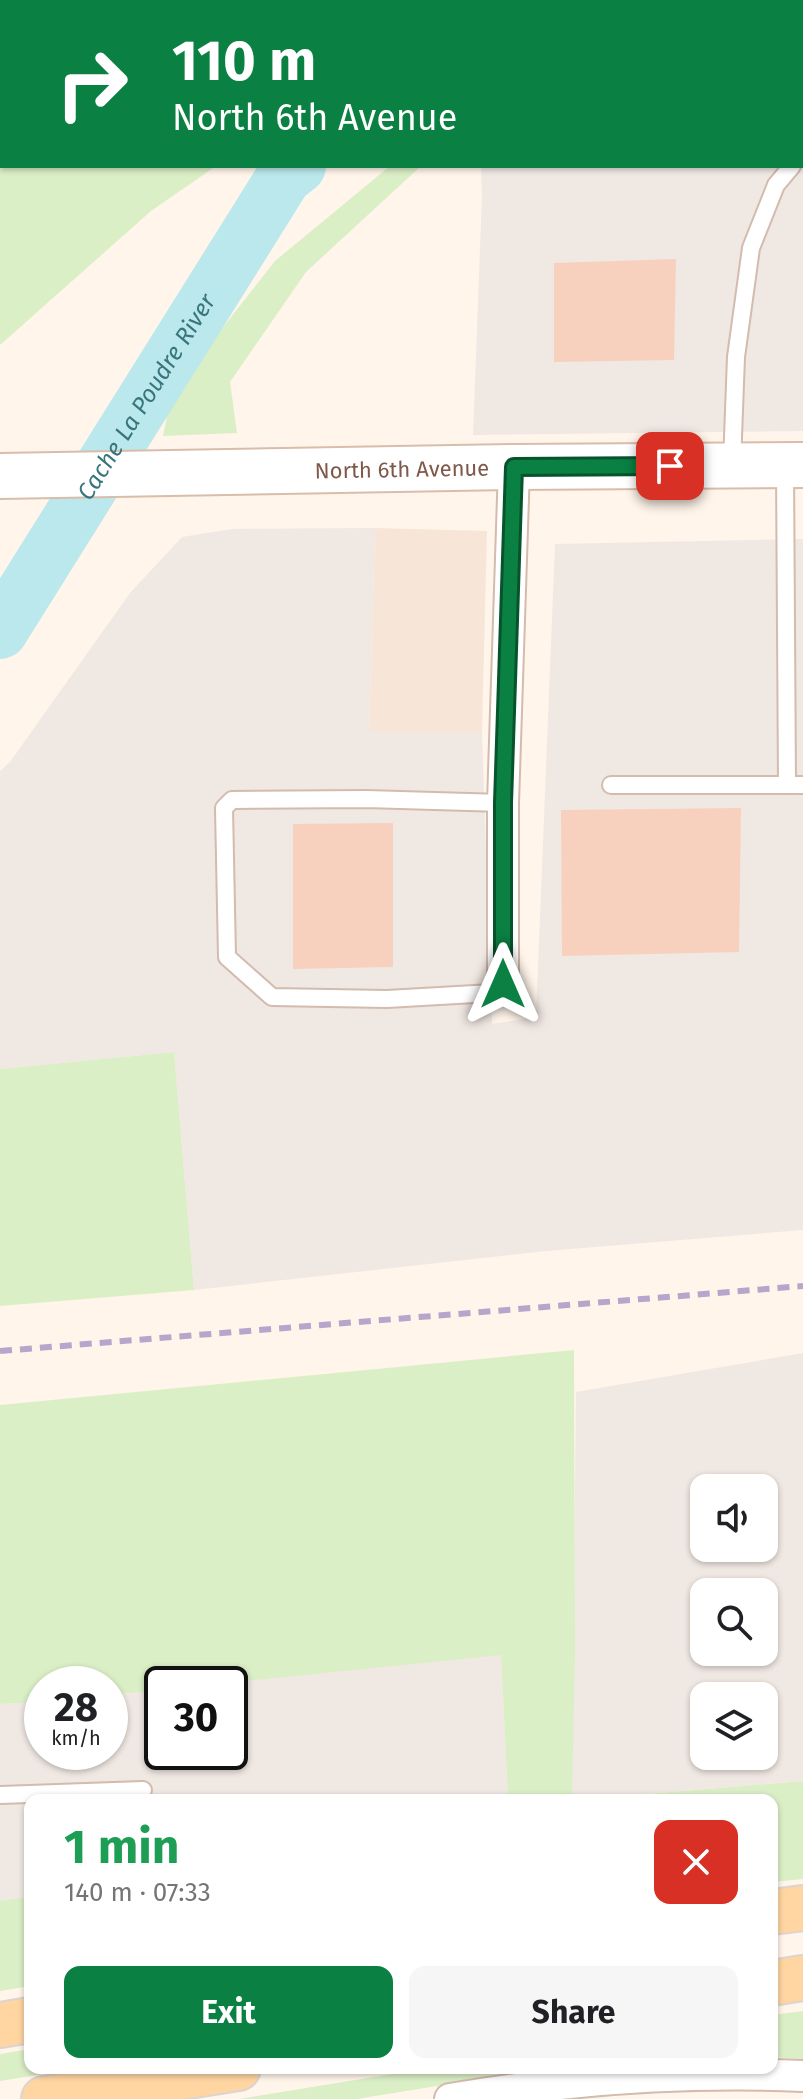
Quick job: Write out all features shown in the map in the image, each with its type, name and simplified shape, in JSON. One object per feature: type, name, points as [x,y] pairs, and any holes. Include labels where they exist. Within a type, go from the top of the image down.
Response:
[{"type":"main road","points":[[778,1911],[803,1908]]},
{"type":"main road","points":[[778,1982],[803,1978]]},
{"type":"main road","points":[[0,2025],[24,2021]]},
{"type":"main road","points":[[44,2099],[200,2074]]},
{"type":"street","name":"North 6th Avenue","points":[[0,476],[794,465]]},
{"type":"street","points":[[503,984],[503,803],[514,467]]},
{"type":"street","points":[[450,2099],[650,2075],[691,2074]]},
{"type":"street","points":[[756,2074],[803,2076]]},
{"type":"lane","points":[[732,465],[736,357],[751,248],[776,185],[790,168]]},
{"type":"lane","points":[[611,785],[795,785],[794,465]]},
{"type":"lane","points":[[503,803],[366,799],[232,800],[224,808],[227,957],[272,997],[387,999],[492,993],[503,984]]},
{"type":"lane","points":[[29,1794],[143,1790]]},
{"type":"lane","points":[[0,1795],[24,1794]]},
{"type":"shaded area","points":[[481,168],[803,168],[803,431],[473,435]]},
{"type":"shaded area","points":[[375,528],[487,531],[482,732],[369,733]]},
{"type":"shaded area","points":[[375,528],[369,732],[482,732],[492,1024],[536,1017],[555,544],[803,539],[803,1230],[546,1251],[194,1290],[174,1052],[0,1069],[0,771],[10,762],[130,593],[182,537],[232,529]]},
{"type":"shaded area","points":[[803,1353],[803,1781],[645,1794],[572,1794],[576,1392]]},
{"type":"shaded area","points":[[501,1654],[508,1794],[24,1794],[24,1905],[0,1908],[0,1704],[24,1703],[24,1770],[128,1770],[128,1693],[144,1692],[144,1770],[248,1770],[248,1681]]},
{"type":"green space","points":[[0,168],[213,168],[151,211],[0,345]]},
{"type":"green space","points":[[388,168],[419,168],[306,272],[230,382],[237,433],[163,436],[172,392],[275,261]]},
{"type":"green space","points":[[174,1052],[194,1290],[0,1306],[0,1069]]},
{"type":"green space","points":[[574,1350],[572,1794],[508,1794],[501,1655],[248,1681],[248,1666],[144,1666],[144,1692],[128,1693],[128,1666],[24,1666],[24,1703],[0,1704],[0,1405]]},
{"type":"green space","points":[[803,1781],[803,1879],[778,1881],[778,1794],[647,1794]]},
{"type":"green space","points":[[24,1898],[24,1987],[0,1991],[0,1901]]},
{"type":"green space","points":[[803,2011],[803,2059],[778,2057],[778,2014]]},
{"type":"green space","points":[[24,2050],[24,2074],[44,2074],[0,2081],[0,2054]]},
{"type":"green space","points":[[392,2074],[509,2074],[357,2099],[239,2099]]},
{"type":"building","points":[[676,259],[674,360],[554,362],[554,263]]},
{"type":"building","points":[[741,808],[739,952],[562,956],[561,810]]},
{"type":"building","points":[[393,823],[393,967],[293,969],[293,824]]},
{"type":"waterway","name":"Cache La Poudre River","points":[[0,631],[284,177],[295,168]]},
{"type":"railway","points":[[0,1351],[803,1286]]},
{"type":"route","points":[[503,984],[503,803],[514,467],[670,466]]}]
